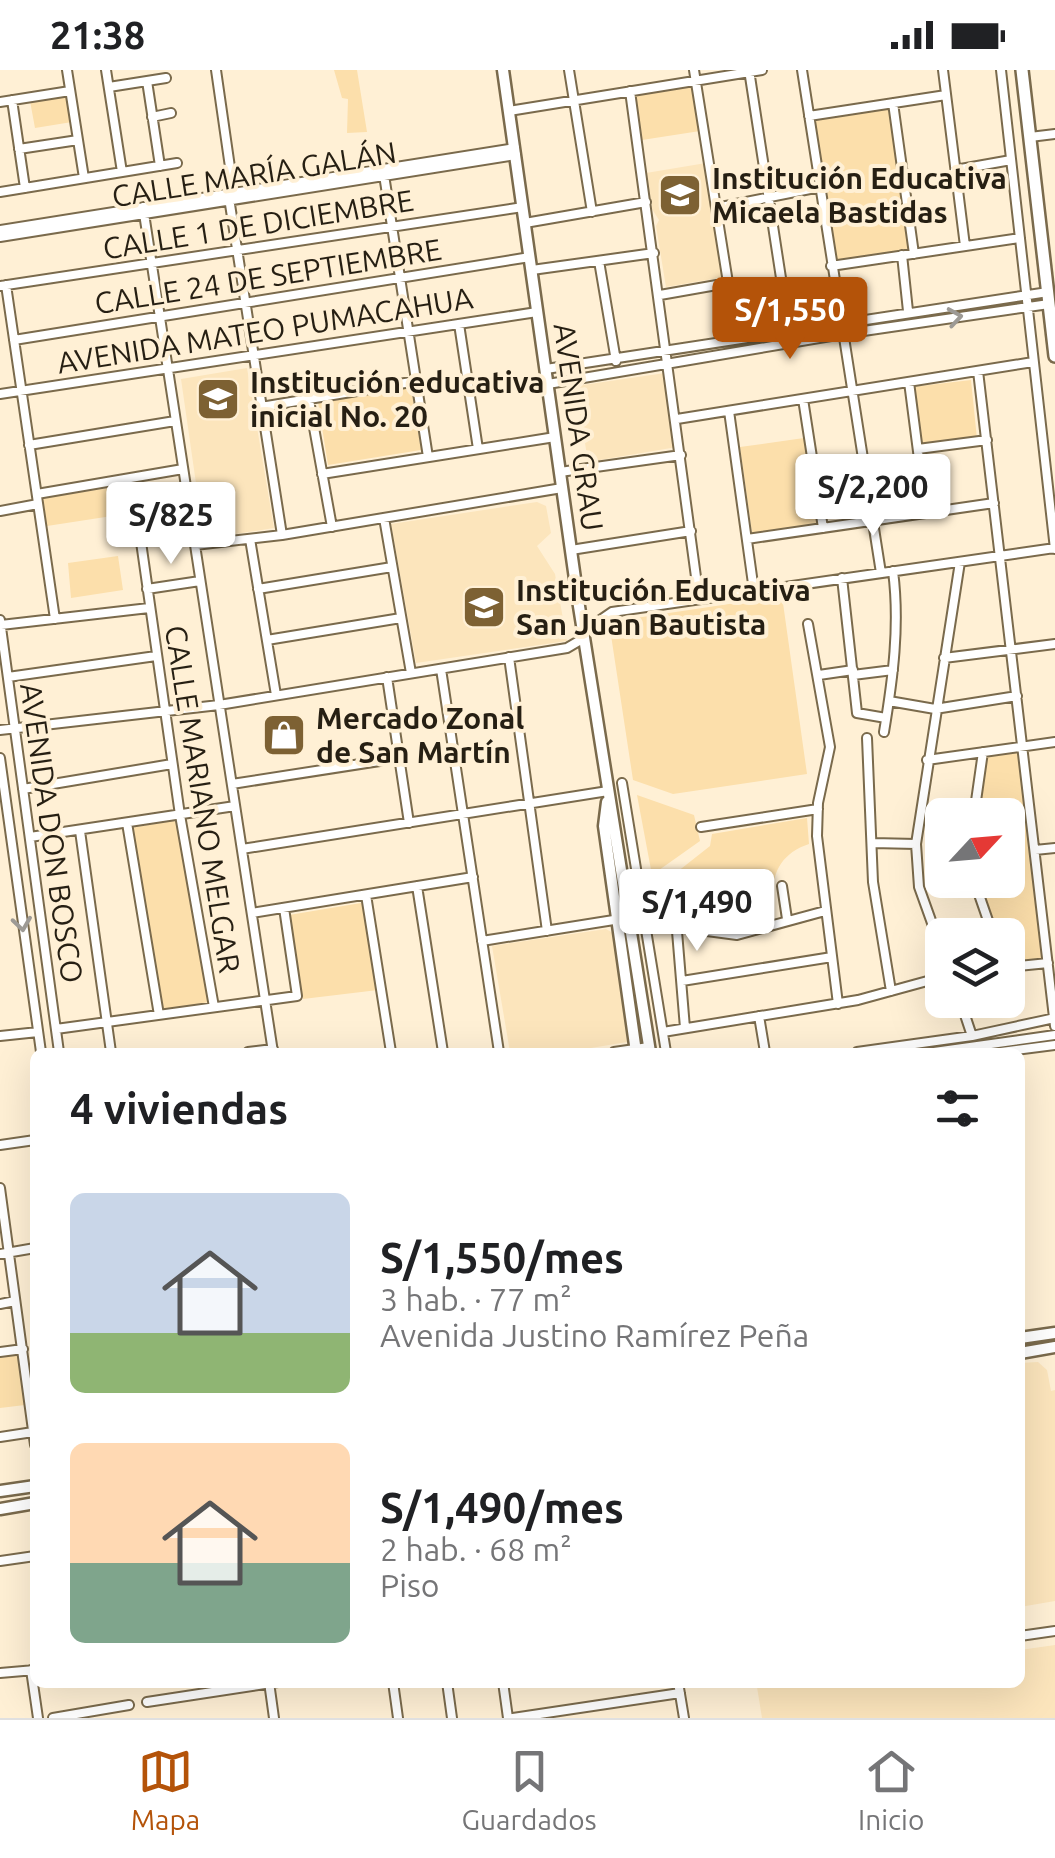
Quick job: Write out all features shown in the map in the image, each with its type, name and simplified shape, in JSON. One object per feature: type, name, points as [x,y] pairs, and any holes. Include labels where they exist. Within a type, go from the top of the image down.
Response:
[{"type":"highway","points":[[1022,70],[1055,356]]},
{"type":"main road","name":"AVENIDA GRAU","points":[[503,70],[571,550],[649,1048]]},
{"type":"main road","name":"AVENIDA GRAU","points":[[608,791],[604,826],[636,1048]]},
{"type":"main road","points":[[1025,1337],[1055,1333]]},
{"type":"main road","points":[[1025,1352],[1055,1347]]},
{"type":"main road","points":[[0,1491],[30,1487]]},
{"type":"main road","points":[[0,1508],[30,1505]]},
{"type":"street","points":[[67,70],[84,178]]},
{"type":"street","points":[[106,70],[122,172]]},
{"type":"street","points":[[216,70],[236,250],[282,535]]},
{"type":"street","points":[[569,70],[592,212]]},
{"type":"street","points":[[694,70],[736,338]]},
{"type":"street","points":[[509,111],[762,70]]},
{"type":"street","points":[[802,70],[881,573]]},
{"type":"street","points":[[943,70],[964,246]]},
{"type":"street","points":[[0,730],[219,704],[567,648],[612,612],[1055,548],[1000,70]]},
{"type":"street","points":[[749,71],[789,330]]},
{"type":"street","points":[[108,87],[166,78]]},
{"type":"street","points":[[147,81],[160,166]]},
{"type":"street","points":[[0,102],[70,91]]},
{"type":"street","points":[[630,92],[699,598]]},
{"type":"street","points":[[809,116],[946,95]]},
{"type":"street","points":[[12,100],[25,188]]},
{"type":"street","points":[[893,103],[914,254]]},
{"type":"street","points":[[152,117],[172,114]]},
{"type":"street","points":[[1030,137],[1055,134]]},
{"type":"street","points":[[19,149],[78,140]]},
{"type":"street","name":"CALLE MARÍA GALÁN","points":[[0,234],[230,194],[515,152]]},
{"type":"street","points":[[955,170],[1011,160]]},
{"type":"street","points":[[0,192],[178,163]]},
{"type":"street","points":[[383,173],[428,457]]},
{"type":"street","points":[[716,208],[820,187]]},
{"type":"street","points":[[525,223],[646,202]]},
{"type":"street","name":"CALLE 1 DE DICIEMBRE","points":[[3,285],[523,207]]},
{"type":"street","points":[[144,211],[273,1048]]},
{"type":"street","points":[[832,266],[1020,238]]},
{"type":"street","points":[[532,270],[654,252]]},
{"type":"street","points":[[902,256],[908,312]]},
{"type":"street","name":"CALLE 24 DE SEPTIEMBRE","points":[[14,340],[530,257]]},
{"type":"street","points":[[599,260],[616,360]]},
{"type":"street","points":[[660,295],[728,283]]},
{"type":"street","points":[[3,285],[55,619]]},
{"type":"street","points":[[546,369],[1025,294],[1049,298]]},
{"type":"street","points":[[548,384],[1026,306],[1049,298]]},
{"type":"street","name":"AVENIDA MATEO PUMACAHUA","points":[[0,394],[538,312]]},
{"type":"street","points":[[458,324],[478,449]]},
{"type":"street","points":[[677,419],[1033,362]]},
{"type":"street","points":[[886,1048],[1055,1021],[978,371]]},
{"type":"street","points":[[261,407],[416,381]]},
{"type":"street","points":[[909,382],[926,513]]},
{"type":"street","points":[[803,399],[823,528]]},
{"type":"street","points":[[310,400],[332,526]]},
{"type":"street","points":[[729,411],[754,591]]},
{"type":"street","points":[[29,445],[175,421]]},
{"type":"street","points":[[322,474],[555,437]]},
{"type":"street","points":[[918,449],[986,440]]},
{"type":"street","points":[[560,472],[681,456]]},
{"type":"street","points":[[0,511],[37,499],[183,470]]},
{"type":"street","name":"CALLE MARIANO MELGAR","points":[[132,479],[172,764],[214,1007]]},
{"type":"street","points":[[195,545],[282,535],[562,488]]},
{"type":"street","points":[[747,539],[994,503]]},
{"type":"street","points":[[384,518],[410,674]]},
{"type":"street","points":[[571,550],[690,531]]},
{"type":"street","points":[[250,539],[276,695]]},
{"type":"street","points":[[930,918],[919,887],[916,844],[960,562]]},
{"type":"street","points":[[258,589],[392,567]]},
{"type":"street","points":[[884,732],[894,670],[896,598],[892,571]]},
{"type":"street","points":[[842,578],[857,713],[886,718]]},
{"type":"street","points":[[147,589],[200,581]]},
{"type":"street","points":[[0,623],[150,608]]},
{"type":"street","points":[[267,640],[401,618]]},
{"type":"street","name":"AVENIDA DON BOSCO","points":[[0,623],[58,1048]]},
{"type":"street","points":[[808,624],[830,747],[818,809],[825,911],[838,1004]]},
{"type":"street","points":[[944,658],[1055,644]]},
{"type":"street","points":[[8,677],[156,656]]},
{"type":"street","points":[[509,657],[547,931]]},
{"type":"street","points":[[440,668],[497,1048]]},
{"type":"street","points":[[819,675],[894,670]]},
{"type":"street","points":[[387,677],[409,823]]},
{"type":"street","points":[[890,701],[936,709],[1016,696]]},
{"type":"street","points":[[866,738],[873,882],[891,991]]},
{"type":"street","points":[[927,760],[1055,742]]},
{"type":"street","points":[[976,798],[983,752]]},
{"type":"street","name":"AVENIDA DON BOSCO","points":[[0,758],[5,839],[40,1048]]},
{"type":"street","points":[[232,784],[399,758]]},
{"type":"street","points":[[23,789],[172,764]]},
{"type":"street","points":[[622,783],[665,1048]]},
{"type":"street","points":[[242,849],[608,791]]},
{"type":"street","points":[[30,837],[235,806]]},
{"type":"street","points":[[701,827],[818,809]]},
{"type":"street","points":[[127,823],[159,1015]]},
{"type":"street","points":[[80,830],[110,1048]]},
{"type":"street","points":[[872,842],[916,844]]},
{"type":"street","points":[[1034,850],[1055,848]]},
{"type":"street","points":[[252,914],[473,878]]},
{"type":"street","points":[[673,884],[685,1028]]},
{"type":"street","points":[[417,886],[442,1048]]},
{"type":"street","points":[[782,886],[787,919]]},
{"type":"street","points":[[366,895],[390,1048]]},
{"type":"street","points":[[56,1030],[298,996],[284,908]]},
{"type":"street","points":[[677,927],[738,935],[825,911]]},
{"type":"street","points":[[482,941],[630,918]]},
{"type":"street","points":[[682,981],[832,958]]},
{"type":"street","points":[[1025,965],[1048,963]]},
{"type":"street","points":[[663,1032],[838,1004],[925,982]]},
{"type":"street","points":[[759,1016],[764,1048]]},
{"type":"street","points":[[966,1018],[972,1036]]},
{"type":"street","points":[[0,1036],[38,1032]]},
{"type":"street","points":[[962,1048],[1055,1035]]},
{"type":"street","points":[[1025,1049],[1055,1045]]},
{"type":"street","points":[[0,1145],[30,1141]]},
{"type":"street","points":[[0,1188],[5,1253],[30,1382]]},
{"type":"street","points":[[5,1253],[30,1249]]},
{"type":"street","points":[[0,1304],[16,1301]]},
{"type":"street","points":[[0,1352],[22,1349]]},
{"type":"street","points":[[0,1437],[30,1432]]},
{"type":"street","points":[[0,1561],[30,1557]]},
{"type":"street","points":[[1025,1635],[1055,1631]]},
{"type":"street","points":[[0,1673],[30,1670]]},
{"type":"street","points":[[35,1688],[38,1718]]},
{"type":"street","points":[[146,1702],[237,1688]]},
{"type":"street","points":[[270,1688],[274,1718]]},
{"type":"street","points":[[394,1688],[397,1718]]},
{"type":"street","points":[[448,1688],[452,1718]]},
{"type":"street","points":[[504,1688],[511,1718],[572,1714],[680,1693]]},
{"type":"street","points":[[679,1688],[684,1718]]},
{"type":"street","points":[[52,1718],[129,1705]]},
{"type":"shaded area","points":[[334,70],[357,70],[367,132],[347,133],[348,99],[342,98]]},
{"type":"shaded area","points":[[693,84],[700,131],[642,140],[634,93]]},
{"type":"shaded area","points":[[67,96],[72,122],[35,128],[30,101]]},
{"type":"shaded area","points":[[889,108],[911,251],[835,262],[814,118]]},
{"type":"shaded area","points":[[706,163],[725,277],[666,287],[656,226],[659,220],[652,209],[646,173]]},
{"type":"shaded area","points":[[247,368],[274,528],[204,539],[181,379]]},
{"type":"shaded area","points":[[665,373],[677,447],[588,462],[576,386]]},
{"type":"shaded area","points":[[971,380],[977,439],[920,447],[912,387]]},
{"type":"shaded area","points":[[411,387],[421,450],[328,465],[318,402]]},
{"type":"shaded area","points":[[804,438],[817,523],[752,533],[740,447]]},
{"type":"shaded area","points":[[108,488],[112,516],[47,526],[42,498]]},
{"type":"shaded area","name":"Institución Educativa San Juan Bautista","points":[[537,502],[546,506],[551,533],[537,546],[555,574],[567,641],[416,663],[391,524]]},
{"type":"shaded area","points":[[118,556],[123,590],[71,598],[68,563]]},
{"type":"shaded area","points":[[782,596],[807,774],[673,794],[633,780],[609,622]]},
{"type":"shaded area","points":[[1019,750],[1046,958],[1025,961],[1025,918],[989,918],[983,904],[982,898],[1025,898],[1025,798],[981,798],[986,754]]},
{"type":"shaded area","points":[[637,795],[694,815],[700,841],[652,875]]},
{"type":"shaded area","points":[[807,818],[809,844],[790,854],[778,869],[773,888],[774,909],[731,926],[686,920],[677,872],[710,846],[712,834]]},
{"type":"shaded area","points":[[178,820],[209,1002],[160,1011],[130,828]]},
{"type":"shaded area","points":[[361,903],[378,990],[303,999],[289,915]]},
{"type":"shaded area","points":[[606,929],[613,933],[627,1042],[591,1048],[509,1048],[492,946]]},
{"type":"shaded area","points":[[18,1355],[25,1405],[0,1408],[0,1358]]},
{"type":"shaded area","points":[[1038,1362],[1047,1370],[1051,1391],[1055,1390],[1055,1601],[1025,1606],[1025,1363]]},
{"type":"shaded area","points":[[1055,1645],[1055,1718],[762,1718],[757,1688],[1025,1688],[1025,1649]]},
{"type":"place","name":"Institución Educativa Micaela Bastidas","points":[[680,195]]},
{"type":"place","name":"Institución educativa inicial No. 20","points":[[218,399]]},
{"type":"place","name":"Institución Educativa San Juan Bautista","points":[[484,607]]},
{"type":"place","name":"Mercado Zonal de San Martín","points":[[284,735]]}]
